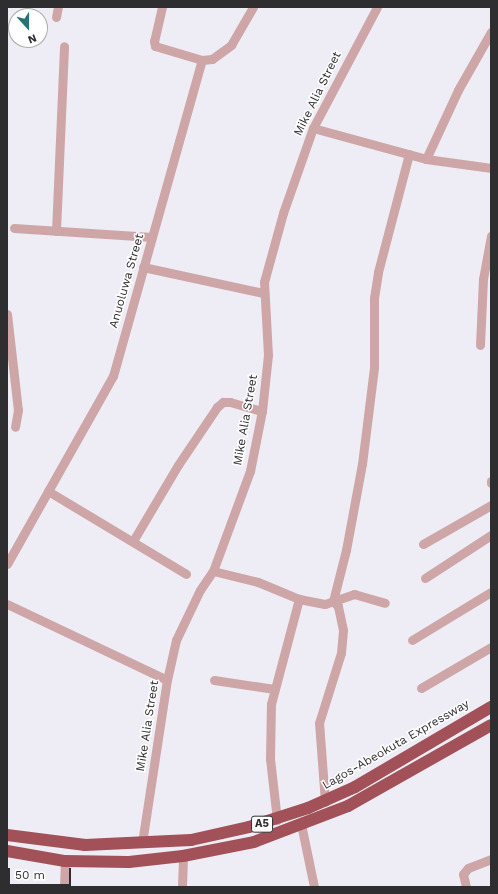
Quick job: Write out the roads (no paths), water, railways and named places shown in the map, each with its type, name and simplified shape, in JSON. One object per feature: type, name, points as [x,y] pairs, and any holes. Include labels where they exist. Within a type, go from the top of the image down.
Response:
[{"type":"highway","name":"Lagos-Abeokuta Expressway","points":[[7,835],[86,845],[142,843],[191,840],[277,820],[325,802],[377,775],[491,707]]},
{"type":"highway","name":"A5","points":[[7,851],[65,861],[129,862],[183,856],[254,842],[348,806],[491,725]]},
{"type":"street","points":[[56,16],[58,7]]},
{"type":"street","points":[[162,7],[154,41],[155,46],[202,60],[217,56],[231,45],[253,7]]},
{"type":"street","name":"Mike Alia Street","points":[[142,843],[167,680],[176,640],[200,590],[212,571],[250,471],[262,411],[268,355],[263,293],[264,282],[283,213],[313,128],[377,7]]},
{"type":"street","points":[[426,160],[458,90],[491,32]]},
{"type":"street","points":[[56,231],[64,46]]},
{"type":"street","name":"Anuoluwa Street","points":[[7,564],[113,376],[202,60]]},
{"type":"street","points":[[313,128],[426,160],[491,168]]},
{"type":"street","points":[[333,601],[346,550],[362,464],[374,367],[374,298],[378,272],[409,154]]},
{"type":"street","points":[[14,228],[152,237]]},
{"type":"street","points":[[480,345],[483,279],[491,236]]},
{"type":"street","points":[[143,267],[263,293]]},
{"type":"street","points":[[7,314],[18,410],[15,426]]},
{"type":"street","points":[[133,541],[178,465],[217,407],[223,402],[230,402],[262,411]]},
{"type":"street","points":[[48,491],[186,574]]},
{"type":"street","points":[[423,544],[491,505]]},
{"type":"street","points":[[426,578],[491,535]]},
{"type":"street","points":[[212,571],[258,582],[299,599],[325,604],[354,594],[385,603]]},
{"type":"street","points":[[412,640],[491,592]]},
{"type":"street","points":[[277,820],[270,759],[271,704],[299,599]]},
{"type":"street","points":[[325,802],[319,724],[341,653],[343,630],[338,606],[333,601]]},
{"type":"street","points":[[7,604],[167,680]]},
{"type":"street","points":[[421,688],[491,647]]},
{"type":"street","points":[[214,680],[274,690]]},
{"type":"street","points":[[301,824],[314,887]]},
{"type":"street","points":[[182,887],[183,856]]},
{"type":"street","points":[[466,887],[463,874],[468,868],[491,859]]},
{"type":"street","points":[[64,887],[65,861]]}]
